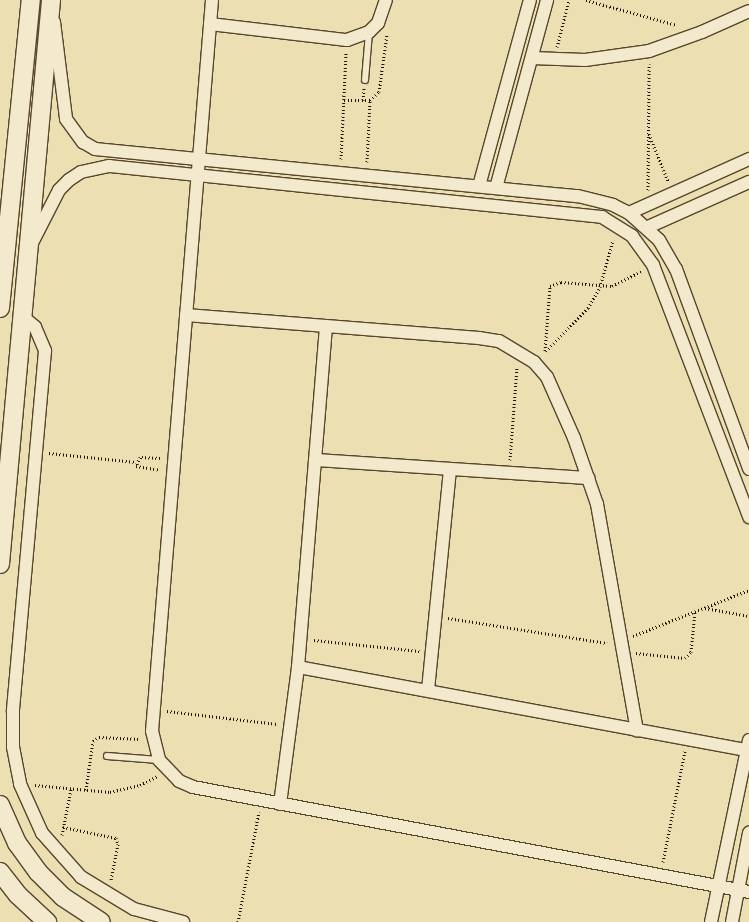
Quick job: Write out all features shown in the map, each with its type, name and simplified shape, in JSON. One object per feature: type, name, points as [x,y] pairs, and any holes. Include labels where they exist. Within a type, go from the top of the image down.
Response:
[{"type":"street","points":[[0,308],[31,0]]},
{"type":"street","points":[[212,0],[154,709],[152,740],[158,760],[167,771],[193,787],[743,891]]},
{"type":"street","points":[[210,24],[347,40],[369,32],[378,23],[386,0]]},
{"type":"street","points":[[479,186],[530,0]]},
{"type":"street","points":[[496,188],[547,0]]},
{"type":"street","points":[[51,1],[63,104],[72,132],[83,142],[110,153],[340,172],[479,186],[596,200],[629,213],[648,228],[676,269],[749,469]]},
{"type":"street","points":[[0,564],[51,1]]},
{"type":"street","points":[[532,58],[554,60],[617,57],[649,51],[702,32],[749,11]]},
{"type":"street","points":[[629,213],[749,159]]},
{"type":"street","points":[[28,252],[59,190],[81,172],[109,166],[584,213],[618,225],[644,249],[653,265],[749,517]]},
{"type":"street","points":[[648,228],[749,182]]},
{"type":"street","points":[[186,315],[326,328],[479,338],[499,341],[518,349],[534,362],[547,377],[588,478],[604,531],[636,730]]},
{"type":"street","points":[[22,316],[35,326],[45,352],[13,712],[13,747],[20,784],[38,825],[58,854],[81,877],[107,896],[134,909],[183,922]]},
{"type":"street","points":[[280,804],[298,666],[326,328]]},
{"type":"street","points":[[315,460],[588,478]]},
{"type":"street","points":[[428,690],[450,469]]},
{"type":"street","points":[[298,666],[636,730],[688,739],[748,745],[711,922]]},
{"type":"street","points":[[0,805],[17,843],[38,872],[63,897],[101,922]]},
{"type":"street","points":[[732,922],[743,891],[749,833]]},
{"type":"street","points":[[0,872],[18,895],[47,922]]},
{"type":"lane","points":[[365,80],[369,32]]},
{"type":"lane","points":[[106,756],[158,760]]},
{"type":"path","points":[[554,60],[570,0]]},
{"type":"path","points":[[586,0],[702,32]]},
{"type":"path","points":[[340,172],[347,40]]},
{"type":"path","points":[[648,205],[649,51]]},
{"type":"path","points":[[366,175],[370,100]]},
{"type":"path","points":[[648,132],[673,194]]},
{"type":"path","points":[[534,362],[581,318],[600,287],[618,225]]},
{"type":"path","points":[[545,352],[550,286],[561,282],[600,287],[618,284],[653,265]]},
{"type":"path","points":[[510,473],[518,349]]},
{"type":"path","points":[[36,452],[136,462]]},
{"type":"path","points":[[136,462],[140,457],[174,465]]},
{"type":"path","points":[[136,462],[139,468],[174,465]]},
{"type":"path","points":[[623,645],[695,611],[749,590]]},
{"type":"path","points":[[704,608],[749,616]]},
{"type":"path","points":[[435,616],[623,645],[685,658],[691,652],[695,611]]},
{"type":"path","points":[[300,638],[432,652]]},
{"type":"path","points":[[154,709],[290,726]]},
{"type":"path","points":[[660,875],[688,739]]},
{"type":"path","points":[[20,784],[110,792],[125,790],[167,771]]},
{"type":"path","points":[[58,854],[71,789]]},
{"type":"path","points":[[238,922],[261,800]]},
{"type":"path","points":[[63,827],[113,836],[118,840],[107,896]]}]
